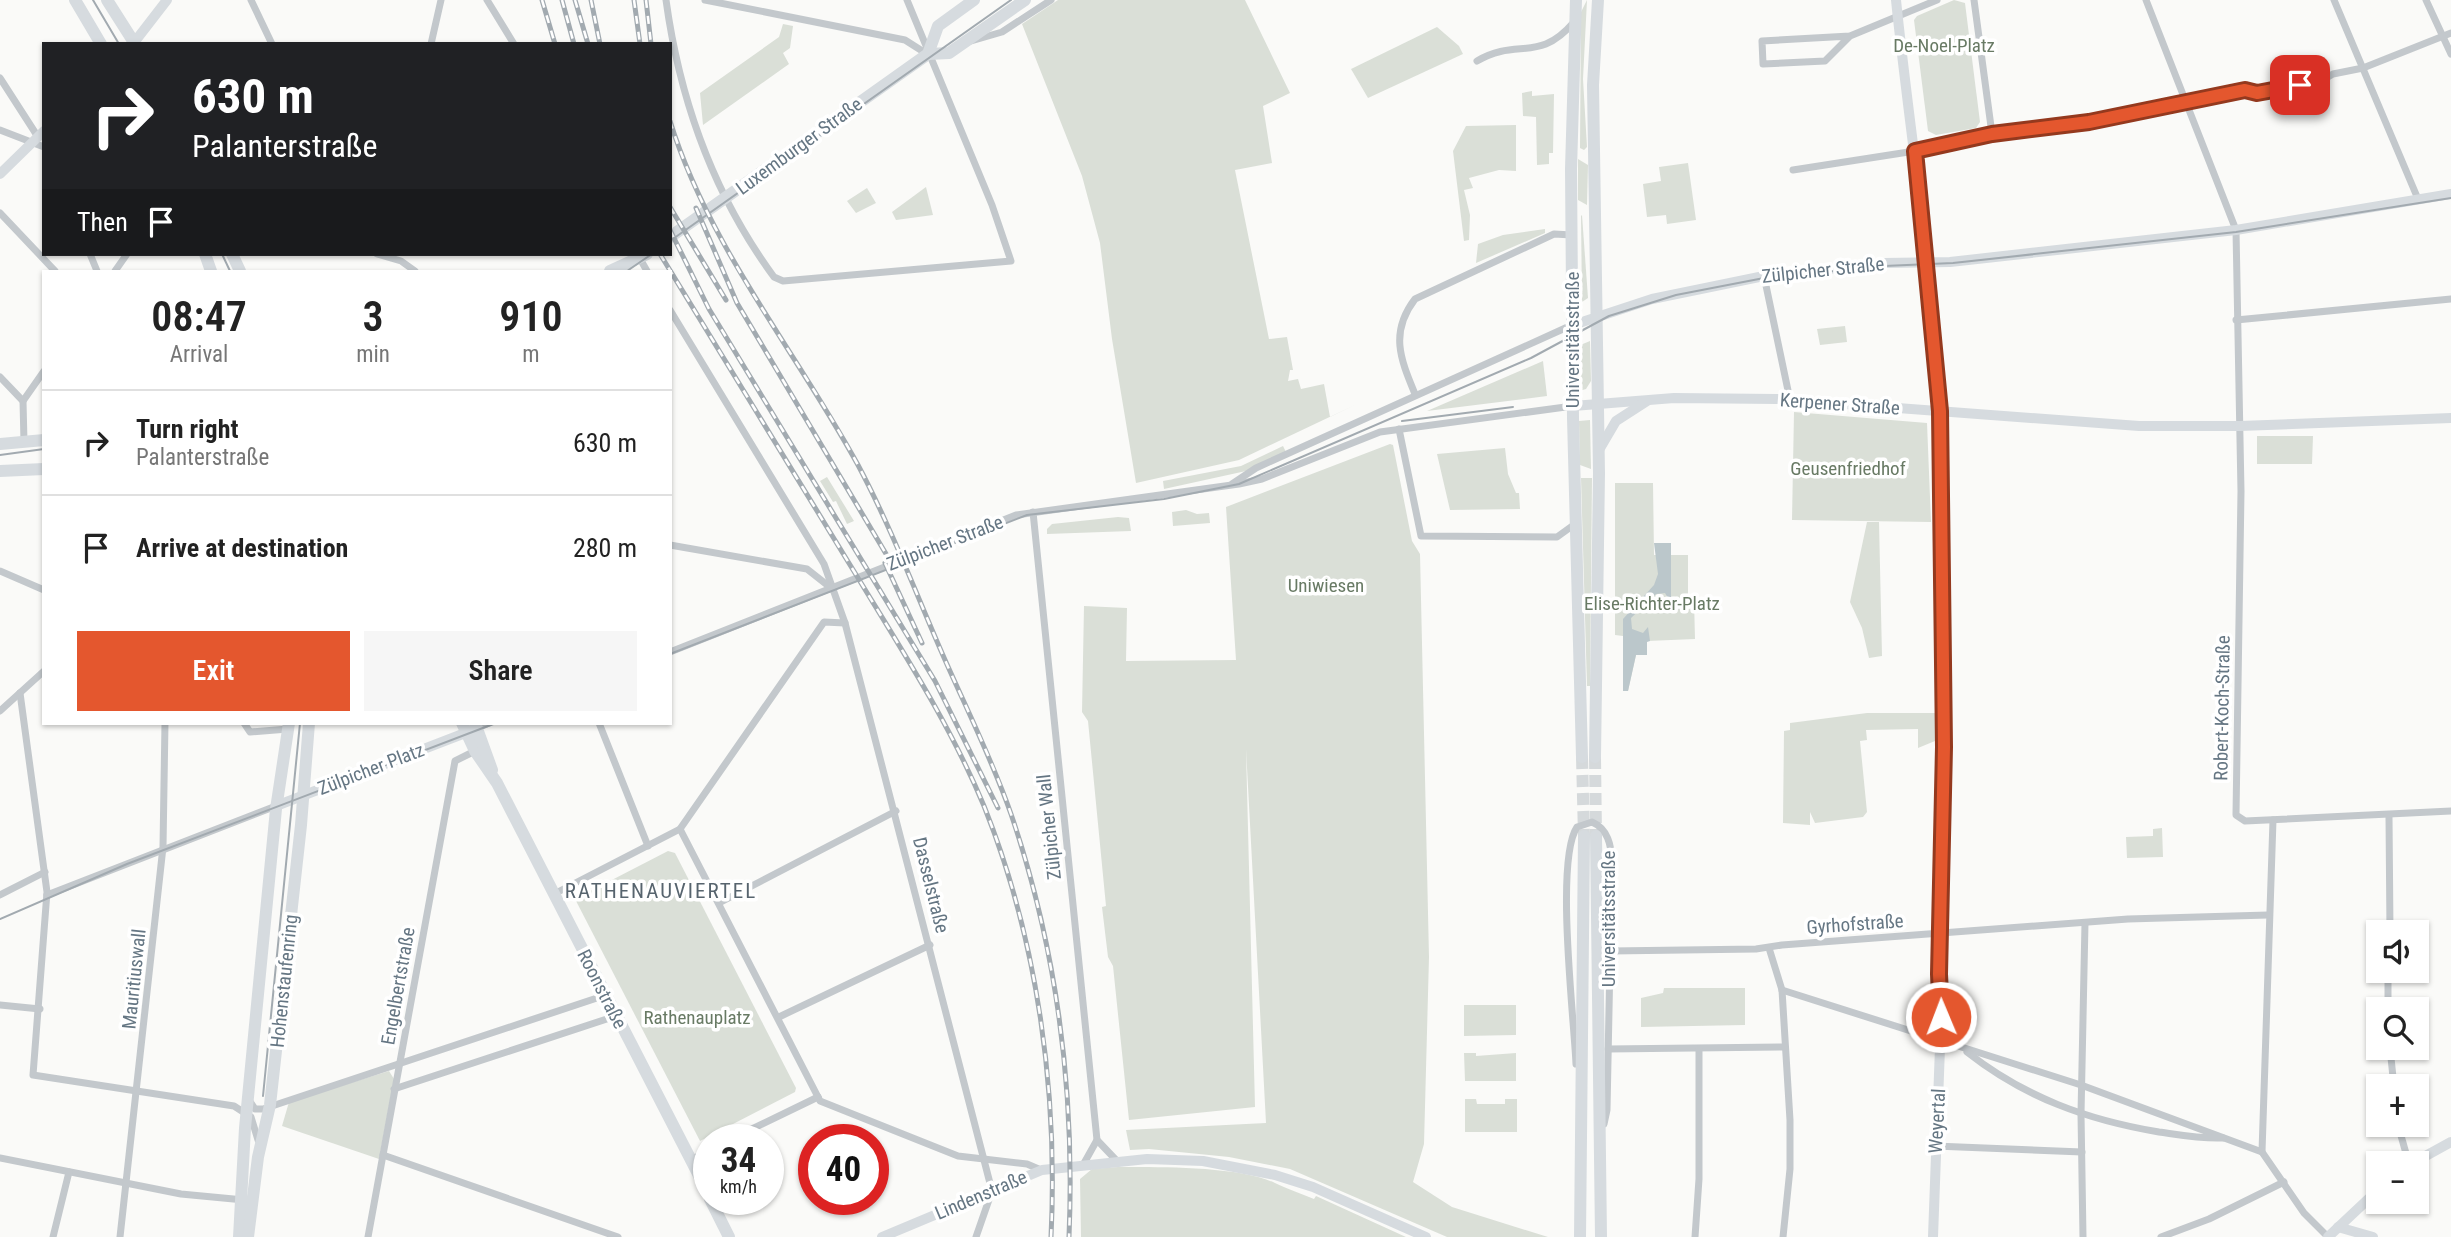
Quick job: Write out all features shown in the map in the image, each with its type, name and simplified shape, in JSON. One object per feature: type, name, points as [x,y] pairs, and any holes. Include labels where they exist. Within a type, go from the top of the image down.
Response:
[{"type":"main road","points":[[75,0],[100,42]]},
{"type":"main road","points":[[107,0],[133,42]]},
{"type":"main road","name":"Luxemburger Straße","points":[[928,54],[938,26],[974,0]]},
{"type":"main road","name":"Luxemburger Straße","points":[[672,236],[928,54],[949,53],[1025,0]]},
{"type":"main road","name":"Universitätsstraße","points":[[1576,0],[1572,147],[1573,406],[1576,524],[1589,757],[1599,450],[1593,85],[1599,2]]},
{"type":"main road","points":[[1572,147],[1585,154],[1594,144]]},
{"type":"main road","points":[[1573,216],[1578,211],[1586,211],[1597,226]]},
{"type":"main road","points":[[612,270],[640,256]]},
{"type":"main road","points":[[0,444],[42,440]]},
{"type":"main road","points":[[0,471],[42,469]]},
{"type":"main road","name":"Hohenstaufenring","points":[[239,1237],[270,1105],[309,725]]},
{"type":"main road","name":"Hohenstaufenring","points":[[248,1237],[248,1106],[276,806],[289,726]]},
{"type":"main road","name":"Roonstraße","points":[[474,726],[475,751],[497,783]]},
{"type":"main road","name":"Roonstraße","points":[[474,726],[497,783],[693,1164]]},
{"type":"main road","name":"Universitätsstraße","points":[[1580,1237],[1590,836],[1601,1135],[1601,1237]]},
{"type":"main road","name":"Roonstraße","points":[[719,1215],[729,1237]]},
{"type":"street","points":[[135,42],[167,0]]},
{"type":"street","points":[[251,0],[271,42]]},
{"type":"street","points":[[431,42],[441,0]]},
{"type":"street","points":[[487,0],[513,42]]},
{"type":"street","points":[[666,0],[672,42]]},
{"type":"street","points":[[705,0],[905,40],[928,54]]},
{"type":"street","points":[[672,44],[693,125],[711,171],[773,276],[780,281],[1011,261],[1008,244],[988,193],[907,0]]},
{"type":"street","points":[[963,43],[1002,32],[1051,0]]},
{"type":"street","name":"Weyertal","points":[[1896,0],[1928,262],[1940,411],[1944,747],[1941,1042],[1933,1237]]},
{"type":"street","points":[[1850,36],[1825,61],[1763,64],[1762,41],[1850,36],[1937,0]]},
{"type":"street","points":[[1974,0],[1992,134]]},
{"type":"street","points":[[2146,0],[2236,230]]},
{"type":"street","points":[[2334,0],[2418,200]]},
{"type":"street","points":[[2426,0],[2447,35],[2451,54]]},
{"type":"street","points":[[1477,61],[1503,49],[1542,48],[1560,37],[1574,22]]},
{"type":"street","points":[[1793,170],[1915,151],[1992,134],[2051,128],[2245,90],[2257,93],[2308,83],[2333,74],[2363,68],[2447,35]]},
{"type":"street","points":[[0,78],[39,139]]},
{"type":"street","points":[[0,130],[39,139]]},
{"type":"street","points":[[0,174],[39,139]]},
{"type":"street","name":"Zülpicher Straße","points":[[1232,484],[1256,468],[1573,325],[1699,287],[1764,276],[2236,230],[2451,194]]},
{"type":"street","points":[[0,213],[54,270]]},
{"type":"street","name":"Robert-Koch-Straße","points":[[2236,230],[2240,426],[2236,815],[2245,821],[2273,820]]},
{"type":"street","points":[[1415,394],[1398,350],[1408,312],[1415,299],[1554,234],[1572,236]]},
{"type":"street","points":[[385,256],[401,261],[414,270]]},
{"type":"street","points":[[1764,276],[1790,400]]},
{"type":"street","points":[[2236,320],[2451,299]]},
{"type":"street","name":"Dasselstraße","points":[[672,313],[824,564],[845,623],[896,811],[992,1191]]},
{"type":"street","points":[[24,442],[23,401],[42,374]]},
{"type":"street","points":[[0,377],[23,401]]},
{"type":"street","points":[[1599,450],[1616,421],[1651,399]]},
{"type":"street","name":"Kerpener Straße","points":[[1399,429],[1573,406],[1651,399],[1790,400],[2138,426],[2240,426],[2451,418]]},
{"type":"street","points":[[1399,429],[1421,536],[1557,537],[1576,524]]},
{"type":"street","name":"Zülpicher Straße","points":[[672,651],[1033,512],[1145,499],[1262,479],[1370,436],[1399,429]]},
{"type":"street","name":"Zülpicher Wall","points":[[1033,512],[1097,1140]]},
{"type":"street","points":[[672,545],[807,569],[831,588]]},
{"type":"street","points":[[0,571],[42,589]]},
{"type":"street","points":[[554,895],[680,829],[824,622],[845,623]]},
{"type":"street","points":[[0,710],[42,673]]},
{"type":"street","points":[[20,693],[47,895],[33,1075],[248,1106],[256,1110],[606,995]]},
{"type":"street","name":"Mauritiuswall","points":[[120,1237],[139,1092],[163,847],[165,725]]},
{"type":"street","points":[[245,725],[250,732],[289,726]]},
{"type":"street","points":[[600,725],[648,846]]},
{"type":"street","name":"Zülpicher Platz","points":[[276,806],[474,726]]},
{"type":"street","name":"Engelbertstraße","points":[[368,1237],[455,761],[475,751]]},
{"type":"street","points":[[47,895],[163,847],[276,806]]},
{"type":"street","points":[[719,903],[896,811]]},
{"type":"street","points":[[2262,1152],[2273,820],[2451,811]]},
{"type":"street","points":[[2389,816],[2390,920]]},
{"type":"street","name":"Universitätsstraße","points":[[1582,1088],[1576,1071],[1569,972],[1568,854],[1574,831],[1588,822],[1603,829],[1611,850],[1608,1110],[1601,1135]]},
{"type":"street","points":[[680,829],[820,1101],[958,1156],[1027,1164],[1042,1170]]},
{"type":"street","points":[[0,895],[45,872]]},
{"type":"street","name":"Gyrhofstraße","points":[[1611,951],[1756,950],[2085,922],[2197,915],[2268,915]]},
{"type":"street","points":[[2083,1237],[2081,1085],[2085,922]]},
{"type":"street","points":[[779,1017],[930,945]]},
{"type":"street","points":[[1769,948],[1782,990],[1785,1047],[1790,1170],[1783,1237]]},
{"type":"street","points":[[1782,990],[2081,1085],[2262,1152],[2304,1213],[2328,1237],[2366,1201]]},
{"type":"street","points":[[0,1005],[40,1009]]},
{"type":"street","points":[[394,1089],[616,1016]]},
{"type":"street","points":[[1608,1049],[1785,1047]]},
{"type":"street","points":[[1695,1237],[1699,1179],[1699,1049]]},
{"type":"street","points":[[1966,1050],[2024,1090],[2081,1114],[2204,1139],[2224,1138]]},
{"type":"street","points":[[761,1124],[818,1097]]},
{"type":"street","points":[[248,1106],[257,1128],[258,1157]]},
{"type":"street","points":[[1083,1165],[1097,1140],[1117,1161]]},
{"type":"street","points":[[2429,1154],[2451,1142]]},
{"type":"street","points":[[1936,1146],[2082,1152]]},
{"type":"street","points":[[383,1156],[618,1237]]},
{"type":"street","points":[[0,1158],[128,1184],[248,1201]]},
{"type":"street","name":"Lindenstraße","points":[[882,1237],[1042,1170],[1117,1161],[1203,1161],[1275,1175],[1313,1187],[1426,1237]]},
{"type":"street","points":[[54,1237],[69,1172]]},
{"type":"street","points":[[2161,1237],[2209,1219],[2284,1182]]},
{"type":"street","points":[[976,1237],[992,1191]]},
{"type":"street","points":[[2338,1227],[2373,1237]]},
{"type":"green space","points":[[1058,0],[1245,0],[1290,93],[1263,106],[1272,163],[1235,170],[1269,339],[1287,337],[1293,370],[1290,370],[1288,381],[1298,379],[1301,389],[1324,384],[1330,417],[1239,460],[1136,483],[1112,339],[1100,243],[1082,176],[1022,24]]},
{"type":"green space","points":[[1587,0],[1583,79],[1587,147],[1584,150],[1580,148],[1581,12]]},
{"type":"green space","name":"De-Noel-Platz","points":[[1954,0],[1965,3],[1980,122],[1976,128],[1936,135],[1928,131],[1914,20],[1917,16]]},
{"type":"green space","points":[[783,24],[793,26],[790,48],[783,53],[789,64],[703,125],[700,93],[779,37]]},
{"type":"green space","points":[[1437,27],[1459,46],[1463,54],[1368,98],[1351,69]]},
{"type":"green space","points":[[1532,91],[1532,96],[1554,94],[1553,153],[1549,153],[1549,164],[1537,165],[1536,117],[1523,116],[1522,93]]},
{"type":"green space","points":[[1516,125],[1516,171],[1499,170],[1469,178],[1473,188],[1464,190],[1470,215],[1469,240],[1464,241],[1453,151],[1466,126]]},
{"type":"green space","points":[[1578,159],[1588,165],[1587,205],[1578,200]]},
{"type":"green space","points":[[1688,163],[1696,220],[1667,224],[1666,215],[1647,217],[1643,184],[1661,181],[1659,167]]},
{"type":"green space","points":[[926,187],[933,215],[896,220],[892,212]]},
{"type":"green space","points":[[867,188],[876,203],[856,213],[847,201]]},
{"type":"green space","points":[[1581,216],[1588,298],[1582,302]]},
{"type":"green space","points":[[1545,229],[1545,233],[1476,263],[1478,244],[1503,235]]},
{"type":"green space","points":[[1845,326],[1847,342],[1820,345],[1817,329]]},
{"type":"green space","points":[[1590,341],[1591,381],[1586,389],[1579,391],[1578,346]]},
{"type":"green space","points":[[1543,361],[1547,396],[1427,411]]},
{"type":"green space","name":"Geusenfriedhof","points":[[1794,412],[1927,423],[1931,522],[1792,520]]},
{"type":"green space","points":[[1590,420],[1591,469],[1580,465],[1579,421]]},
{"type":"green space","points":[[2257,436],[2313,436],[2312,464],[2257,464]]},
{"type":"green space","name":"Uniwiesen","points":[[1393,445],[1412,541],[1420,554],[1429,957],[1424,1144],[1413,1182],[1452,1207],[1548,1237],[1447,1237],[1290,1169],[1229,1157],[1149,1149],[1130,1150],[1126,1130],[1266,1123],[1246,749],[1255,1107],[1129,1120],[1113,966],[1108,957],[1102,907],[1106,906],[1088,721],[1082,712],[1084,606],[1127,608],[1126,661],[1236,660],[1226,507]]},
{"type":"green space","points":[[1283,446],[1286,452],[1246,471],[1164,489],[1163,481],[1241,466]]},
{"type":"green space","points":[[1505,448],[1508,474],[1516,493],[1519,493],[1520,509],[1450,510],[1437,454]]},
{"type":"green space","points":[[827,477],[854,521],[847,524],[836,501],[833,502],[820,481]]},
{"type":"green space","points":[[1581,478],[1592,478],[1590,686],[1587,686]]},
{"type":"green space","name":"Elise-Richter-Platz","points":[[1615,483],[1653,483],[1654,555],[1688,555],[1688,599],[1694,600],[1695,639],[1647,641],[1647,655],[1636,655],[1628,691],[1623,691],[1623,636],[1615,635]]},
{"type":"green space","points":[[1186,510],[1197,514],[1209,513],[1210,523],[1173,526],[1172,512]]},
{"type":"green space","points":[[1129,518],[1131,531],[1047,534],[1047,529],[1052,524]]},
{"type":"green space","points":[[1867,522],[1879,522],[1882,656],[1869,658],[1862,628],[1850,602]]},
{"type":"green space","points":[[1867,713],[1935,713],[1935,741],[1918,748],[1918,729],[1866,730],[1867,740],[1860,741],[1867,812],[1863,817],[1815,823],[1810,812],[1810,825],[1783,823],[1784,731],[1790,730],[1790,723]]},
{"type":"green space","points":[[2162,828],[2163,857],[2127,858],[2126,837],[2153,836],[2153,829]]},
{"type":"green space","name":"Rathenauplatz","points":[[668,851],[675,853],[796,1088],[795,1092],[733,1124],[693,1124],[693,1127],[575,899]]},
{"type":"green space","points":[[1664,988],[1745,988],[1745,1025],[1641,1027],[1641,998],[1663,993]]},
{"type":"green space","points":[[1464,1005],[1516,1005],[1516,1035],[1464,1036]]},
{"type":"green space","points":[[1464,1053],[1476,1053],[1476,1056],[1516,1053],[1516,1081],[1465,1081]]},
{"type":"green space","points":[[389,1071],[394,1079],[379,1159],[282,1126],[289,1102]]},
{"type":"green space","points":[[1465,1099],[1476,1099],[1477,1104],[1505,1104],[1505,1099],[1517,1099],[1517,1132],[1465,1132]]},
{"type":"green space","points":[[1118,1167],[1220,1170],[1260,1177],[1314,1199],[1316,1196],[1406,1237],[1081,1237],[1080,1179],[1092,1169]]},
{"type":"shaded area","points":[[1654,543],[1671,543],[1671,603],[1665,593],[1656,594],[1631,618],[1632,629],[1643,633],[1648,627],[1650,641],[1647,642],[1647,655],[1636,655],[1628,691],[1623,691],[1623,619],[1654,585],[1658,574]]},
{"type":"tunnel","points":[[1582,757],[1584,836]]},
{"type":"tunnel","points":[[1595,757],[1596,836]]},
{"type":"tram line","points":[[93,0],[118,42]]},
{"type":"tram line","points":[[672,240],[1011,0]]},
{"type":"tram line","points":[[672,653],[1027,515],[1164,499],[1239,484],[1531,358],[1609,316],[1676,295],[1764,278],[1884,266],[1953,263],[2236,232],[2451,198]]},
{"type":"tram line","points":[[223,256],[230,270]]},
{"type":"tram line","points":[[628,270],[649,256]]},
{"type":"tram line","points":[[1402,421],[1513,407]]},
{"type":"tram line","points":[[0,455],[42,449]]},
{"type":"tram line","points":[[263,1096],[300,725]]},
{"type":"tram line","points":[[0,919],[127,864],[491,725]]},
{"type":"railway","points":[[542,0],[554,42]]},
{"type":"railway","points":[[562,0],[573,42]]},
{"type":"railway","points":[[575,0],[587,42]]},
{"type":"railway","points":[[591,0],[600,42]]},
{"type":"railway","points":[[634,0],[640,42]]},
{"type":"railway","points":[[646,0],[651,42]]},
{"type":"railway","points":[[672,126],[707,212],[730,255],[834,423],[870,488],[1004,793],[1040,917],[1060,1023],[1069,1130],[1069,1237]]},
{"type":"railway","points":[[696,208],[737,303],[895,569]]},
{"type":"railway","points":[[672,210],[726,300]]},
{"type":"railway","points":[[672,234],[709,309],[935,681],[998,808]]},
{"type":"railway","points":[[661,256],[670,270]]},
{"type":"railway","points":[[672,274],[924,687],[984,806],[1003,857],[1018,910],[1031,963],[1040,1018],[1051,1127],[1051,1237]]},
{"type":"railway","points":[[885,563],[922,643]]},
{"type":"district","name":"RATHENAUVIERTEL","points":[[661,891]]},
{"type":"route","points":[[1941,1017],[1942,993],[1939,974],[1944,708],[1940,411],[1928,262],[1915,151],[1979,136],[2089,122],[2245,90],[2257,93],[2300,85]]}]
